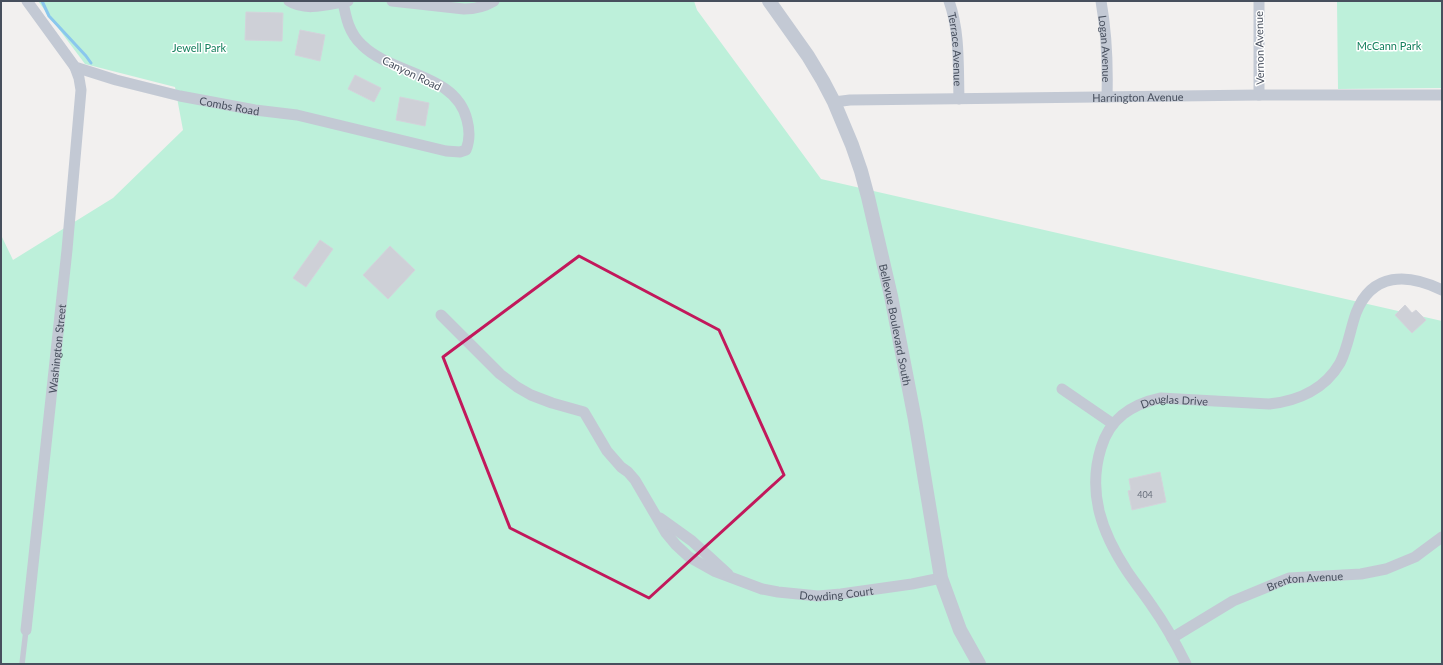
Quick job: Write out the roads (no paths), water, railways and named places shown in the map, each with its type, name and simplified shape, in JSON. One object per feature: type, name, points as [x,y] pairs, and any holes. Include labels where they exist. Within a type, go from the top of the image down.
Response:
[{"type":"street","points":[[27,1],[75,67]]},
{"type":"street","points":[[289,1],[300,6],[310,7],[345,1]]},
{"type":"street","name":"Canyon Road","points":[[345,1],[346,18],[350,29],[362,46],[373,54],[424,77],[442,87],[454,96],[462,105],[470,136],[466,150]]},
{"type":"street","points":[[392,1],[464,9],[479,8],[494,1]]},
{"type":"street","name":"Bellevue Boulevard South","points":[[769,1],[808,56],[834,102],[861,171],[889,289],[915,420],[941,578],[960,630],[979,664]]},
{"type":"street","name":"Terrace Avenue","points":[[949,1],[956,28],[959,98]]},
{"type":"street","name":"Logan Avenue","points":[[1101,1],[1105,22],[1108,58],[1107,96]]},
{"type":"street","name":"Vernon Avenue","points":[[1259,1],[1260,95]]},
{"type":"street","name":"Combs Road","points":[[75,67],[116,80],[180,96],[255,110],[297,115],[446,151],[460,152],[466,150]]},
{"type":"street","name":"Washington Street","points":[[26,630],[67,250],[81,90],[75,67]]},
{"type":"street","name":"Harrington Avenue","points":[[834,102],[850,100],[1107,96],[1442,95]]},
{"type":"street","name":"Douglas Drive","points":[[1186,664],[1152,605],[1114,550],[1102,524],[1096,496],[1096,478],[1100,452],[1104,439],[1113,424],[1135,406],[1161,398],[1269,404],[1282,403],[1304,396],[1327,380],[1339,363],[1346,348],[1356,313],[1372,289],[1379,283],[1387,280],[1409,279],[1442,290]]},
{"type":"street","name":"Dowding Court","points":[[441,315],[500,374],[517,387],[531,395],[552,403],[584,412],[607,451],[635,480],[654,513],[692,541],[733,578],[754,586],[778,592],[818,596],[912,584],[941,578]]},
{"type":"street","points":[[1062,389],[1113,424]]},
{"type":"street","name":"Brenton Avenue","points":[[1172,638],[1233,601],[1289,578],[1361,574],[1386,569],[1415,557],[1442,537]]},
{"type":"lane","points":[[22,664],[26,630]]},
{"type":"waterway","points":[[42,1],[49,16],[91,63]]},
{"type":"park label","name":"McCann Park","points":[[1389,45]]},
{"type":"park label","name":"Jewell Park","points":[[199,47]]}]
